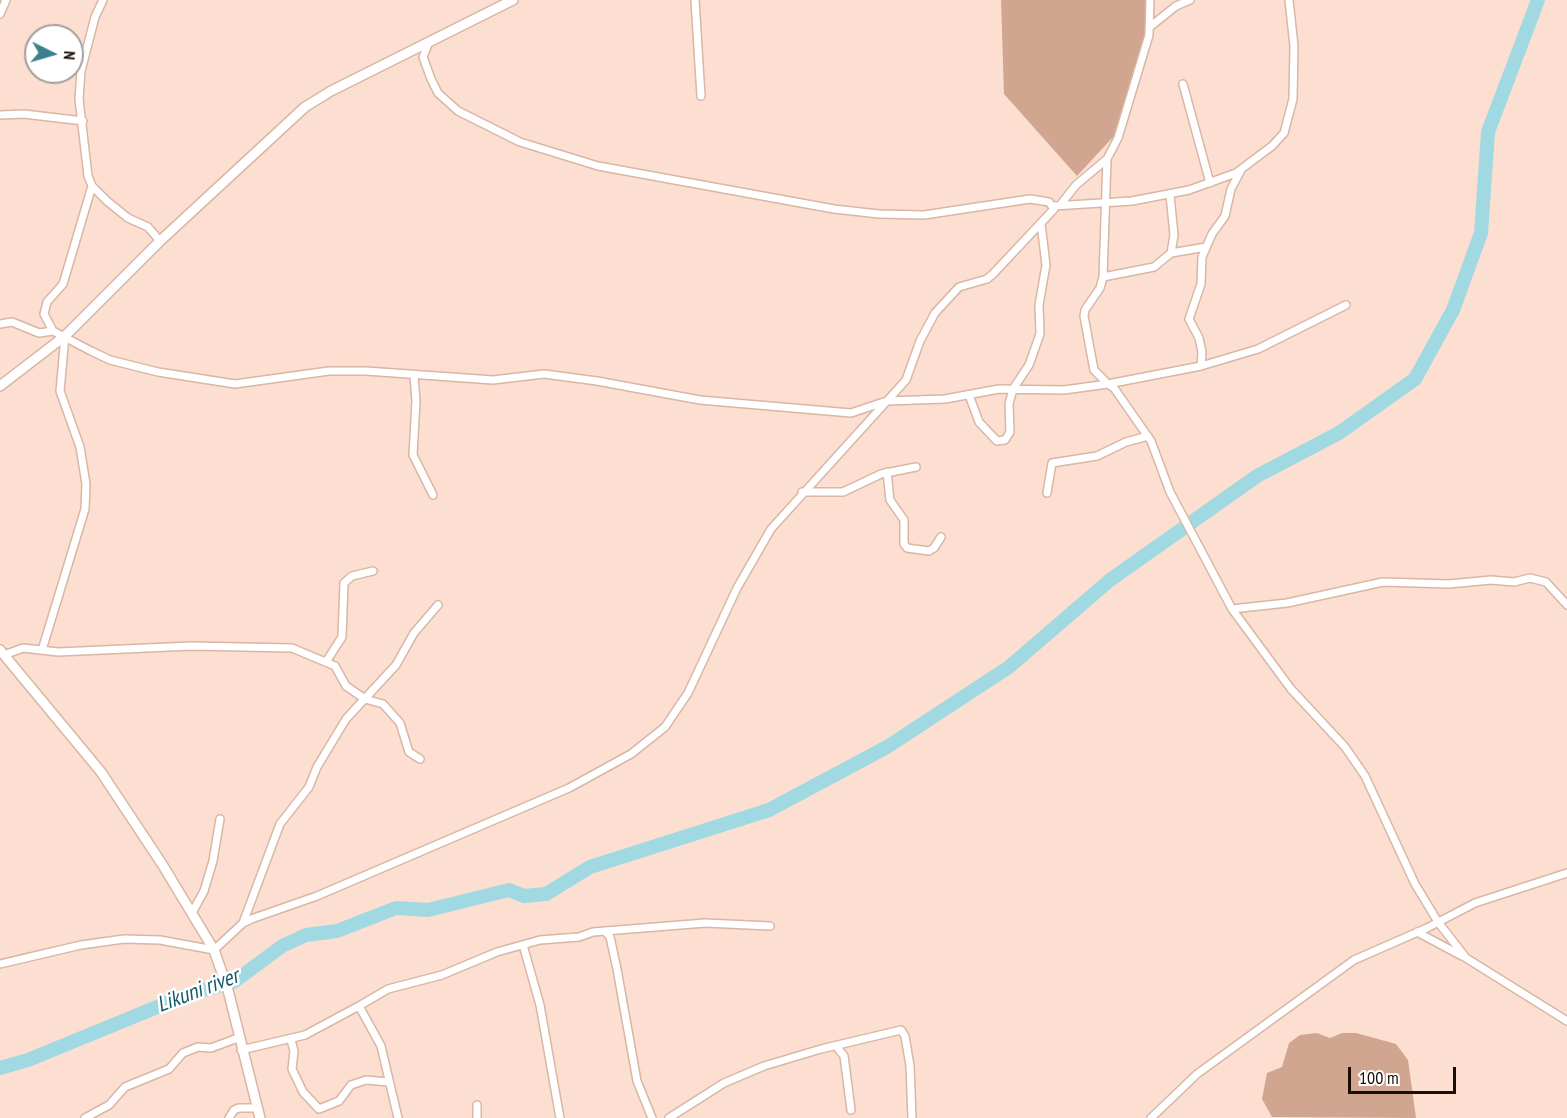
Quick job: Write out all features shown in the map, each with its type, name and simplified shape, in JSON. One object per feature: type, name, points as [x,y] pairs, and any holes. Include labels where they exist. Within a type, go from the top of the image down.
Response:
[{"type":"street","points":[[0,14],[6,0]]},
{"type":"street","points":[[53,331],[44,314],[47,302],[63,284],[92,186],[79,99],[81,71],[95,17],[103,0]]},
{"type":"street","points":[[0,386],[65,336],[160,241],[305,107],[331,91],[513,0]]},
{"type":"street","points":[[695,0],[701,96]]},
{"type":"street","points":[[214,950],[243,923],[317,896],[569,788],[593,776],[649,741],[665,727],[688,693],[754,555],[783,513],[906,380],[926,329],[948,297],[964,285],[987,279],[1076,186],[1107,159],[1118,138],[1151,26],[1150,0]]},
{"type":"street","points":[[1151,26],[1176,6],[1190,0]]},
{"type":"street","points":[[429,42],[423,57],[438,93],[458,111],[520,142],[598,166],[834,209],[879,214],[924,215],[1030,199],[1058,205],[1132,201],[1170,195],[1240,171],[1278,141],[1288,123],[1293,99],[1292,2]]},
{"type":"street","points":[[1183,84],[1210,183]]},
{"type":"street","points":[[0,115],[24,114],[83,121]]},
{"type":"street","points":[[1107,159],[1103,277],[1100,288],[1085,310],[1084,316],[1094,370],[1114,388],[1148,436],[1170,492],[1232,609],[1291,689],[1340,741],[1365,776],[1415,884],[1438,922],[1467,958]]},
{"type":"street","points":[[1201,366],[1201,345],[1189,319],[1199,294],[1202,257],[1224,216],[1231,189],[1240,171]]},
{"type":"street","points":[[92,186],[128,218],[148,227],[160,241]]},
{"type":"street","points":[[1170,195],[1174,235],[1171,254]]},
{"type":"street","points":[[969,395],[979,422],[997,441],[1002,442],[1010,432],[1009,404],[1012,389],[1029,365],[1040,334],[1039,304],[1047,265],[1041,224]]},
{"type":"street","points":[[1103,277],[1154,267],[1171,254],[1206,247]]},
{"type":"street","points":[[0,324],[12,322],[39,333],[53,331],[110,360],[227,384],[247,384],[329,371],[366,371],[414,376],[508,380],[544,374],[597,381],[700,400],[851,412],[887,401],[945,399],[1012,389],[1064,390],[1201,366],[1258,349],[1346,305]]},
{"type":"street","points":[[42,650],[85,509],[86,484],[80,447],[60,391],[65,336]]},
{"type":"street","points":[[414,376],[416,401],[413,455],[433,495]]},
{"type":"street","points":[[1047,493],[1052,463],[1097,456],[1126,442],[1148,436]]},
{"type":"street","points":[[802,492],[843,492],[888,472],[916,467]]},
{"type":"street","points":[[888,472],[890,500],[904,520],[904,544],[908,548],[929,551],[934,549],[941,537]]},
{"type":"street","points":[[326,662],[342,638],[344,583],[352,576],[373,571]]},
{"type":"street","points":[[1232,609],[1287,603],[1383,582],[1449,584],[1491,580],[1514,582],[1530,578],[1546,582],[1567,605]]},
{"type":"street","points":[[243,923],[280,824],[309,787],[316,767],[337,733],[396,665],[414,633],[438,605]]},
{"type":"street","points":[[260,1118],[238,1038],[228,990],[214,950],[100,772],[2,653],[23,648],[58,652],[191,646],[292,648],[335,666],[346,686],[365,699],[376,700],[393,713],[400,723],[409,752],[420,759]]},
{"type":"street","points":[[192,913],[204,891],[213,861],[220,819]]},
{"type":"street","points":[[1151,1118],[1197,1074],[1336,971],[1373,950],[1490,897],[1567,873]]},
{"type":"street","points":[[241,1050],[258,1044],[291,1040],[321,1028],[393,986],[442,975],[488,956],[523,945],[605,931],[705,923],[770,926]]},
{"type":"street","points":[[605,931],[610,937],[617,969],[637,1081],[652,1118]]},
{"type":"street","points":[[1417,932],[1467,958],[1567,1021]]},
{"type":"street","points":[[0,964],[81,945],[123,939],[160,940],[214,950]]},
{"type":"street","points":[[523,945],[540,1005],[560,1118]]},
{"type":"street","points":[[359,1006],[381,1046],[398,1118]]},
{"type":"street","points":[[669,1118],[724,1083],[783,1059],[903,1031],[910,1066],[912,1118]]},
{"type":"street","points":[[85,1118],[109,1105],[125,1087],[169,1069],[183,1053],[198,1047],[211,1048],[238,1038]]},
{"type":"street","points":[[291,1040],[294,1051],[292,1069],[303,1092],[319,1109],[339,1101],[351,1085],[366,1080],[388,1082]]},
{"type":"street","points":[[836,1046],[845,1062],[851,1110]]},
{"type":"street","points":[[477,1105],[477,1118]]},
{"type":"street","points":[[229,1118],[234,1110],[239,1108],[257,1108]]},
{"type":"shaded area","points":[[1001,0],[1146,0],[1147,28],[1115,135],[1077,176],[1004,94]]},
{"type":"shaded area","points":[[1317,1033],[1330,1038],[1342,1033],[1356,1033],[1396,1044],[1408,1060],[1416,1118],[1272,1117],[1262,1099],[1267,1073],[1282,1067],[1289,1043],[1300,1035]]},
{"type":"waterway","name":"Likuni river","points":[[0,1068],[28,1060],[184,996],[235,981],[282,946],[306,935],[337,931],[396,908],[428,910],[509,890],[524,896],[546,894],[590,867],[769,810],[887,747],[1009,667],[1110,580],[1257,476],[1339,433],[1415,379],[1453,310],[1481,233],[1488,132],[1538,0]]}]
